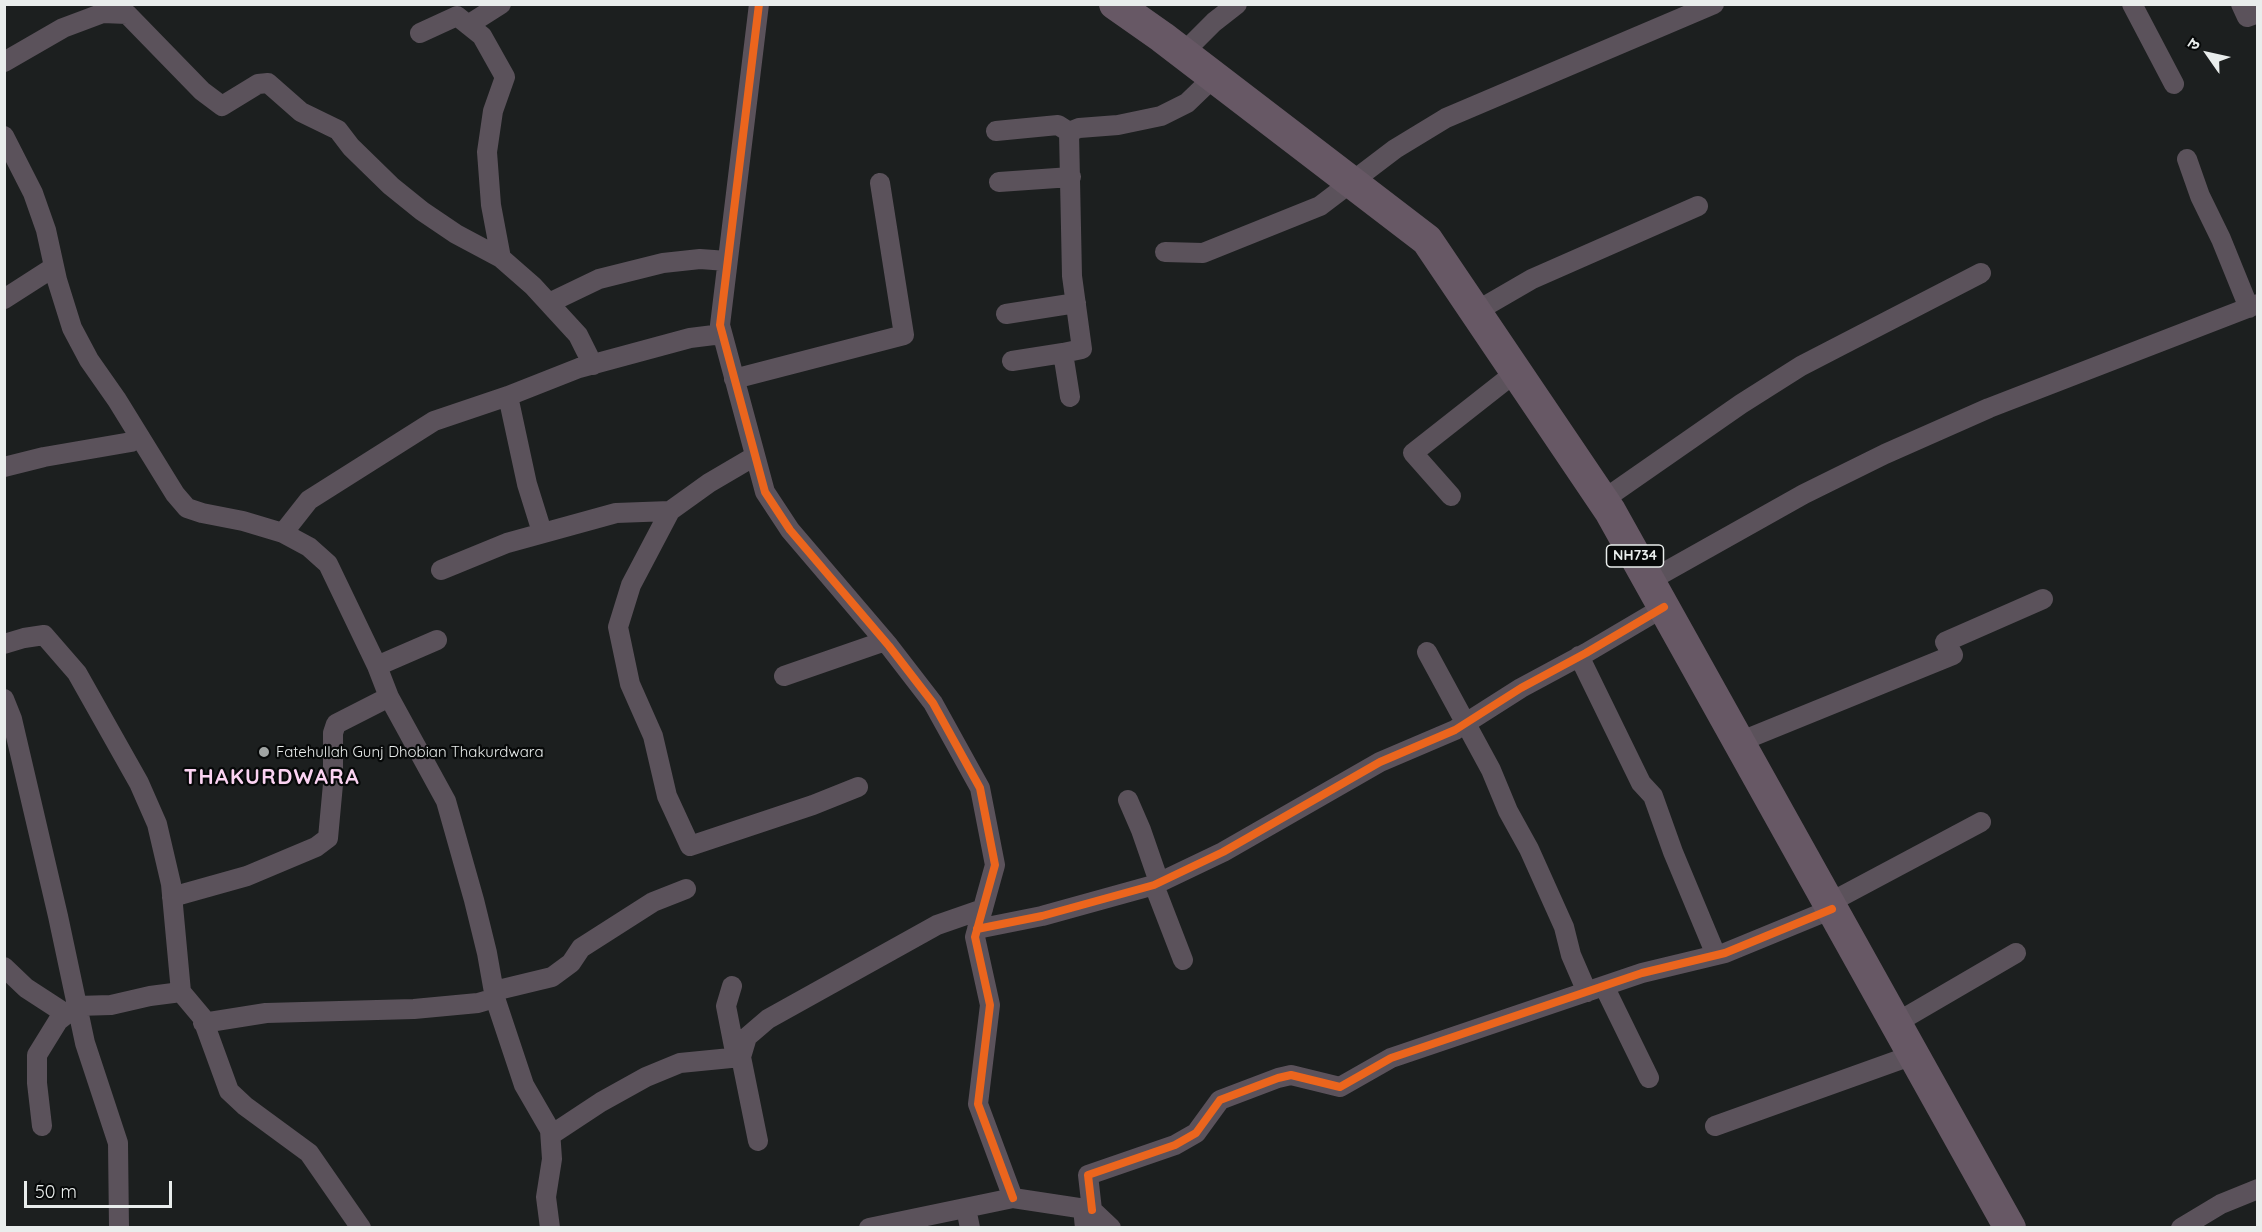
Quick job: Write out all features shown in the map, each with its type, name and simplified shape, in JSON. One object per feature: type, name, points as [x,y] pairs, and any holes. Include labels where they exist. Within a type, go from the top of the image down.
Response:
[{"type":"highway","name":"NH734","points":[[1115,4],[1183,53],[1427,240],[1603,500],[2010,1227]]},
{"type":"street","points":[[468,25],[501,4]]},
{"type":"street","points":[[759,4],[720,325],[765,492],[790,530],[885,641],[933,703],[980,788],[995,865],[975,937],[990,1005],[978,1104],[1013,1198]]},
{"type":"street","points":[[1183,53],[1214,22],[1237,4]]},
{"type":"street","points":[[1165,252],[1203,253],[1320,206],[1395,149],[1446,118],[1714,4]]},
{"type":"street","points":[[2132,4],[2174,84]]},
{"type":"street","points":[[2241,4],[2247,17],[2258,13]]},
{"type":"street","points":[[4,62],[63,28],[103,13],[127,14],[202,91],[222,106],[258,84],[268,83],[301,112],[338,130],[351,147],[391,186],[422,211],[456,234],[501,258],[533,286],[578,335],[593,364]]},
{"type":"street","points":[[420,33],[457,16],[482,36],[505,77],[493,111],[487,152],[491,205],[501,258]]},
{"type":"street","points":[[1069,132],[1079,128],[1118,125],[1161,116],[1187,103],[1214,77]]},
{"type":"street","points":[[996,131],[1058,125],[1069,132]]},
{"type":"street","points":[[1012,361],[1082,349],[1072,276],[1069,132]]},
{"type":"street","points":[[4,136],[33,193],[46,230],[72,328],[89,360],[140,436],[175,494],[187,508],[282,533],[309,547],[328,564],[377,666],[389,697],[447,801],[477,911],[495,994],[524,1085],[550,1130],[552,1159],[546,1197],[550,1227]]},
{"type":"street","points":[[977,929],[1042,916],[1157,883],[1223,852],[1380,762],[1455,730],[1521,688],[1580,656],[1657,594],[1803,494],[1885,454],[1989,408],[2253,306],[2200,196],[2187,159]]},
{"type":"street","points":[[999,182],[1071,177]]},
{"type":"street","points":[[734,379],[904,335],[880,183]]},
{"type":"street","points":[[1475,312],[1532,279],[1698,206]]},
{"type":"street","points":[[549,303],[600,279],[663,263],[700,259],[727,261]]},
{"type":"street","points":[[4,299],[54,267]]},
{"type":"street","points":[[1603,500],[1741,404],[1801,366],[1981,273]]},
{"type":"street","points":[[1006,314],[1076,303]]},
{"type":"street","points":[[282,533],[309,500],[434,421],[508,396],[579,368],[690,338],[722,334]]},
{"type":"street","points":[[1063,353],[1070,397]]},
{"type":"street","points":[[1451,496],[1413,453],[1516,372]]},
{"type":"street","points":[[508,396],[527,484],[542,532]]},
{"type":"street","points":[[4,467],[44,457],[131,442],[140,436]]},
{"type":"street","points":[[755,456],[709,483],[670,511],[631,585],[618,627],[630,684],[653,736],[667,796],[690,846],[813,805],[858,787]]},
{"type":"street","points":[[441,570],[507,543],[542,532],[616,513],[670,511]]},
{"type":"street","points":[[1739,742],[1953,655],[1945,642],[2043,599]]},
{"type":"street","points":[[4,644],[44,635],[76,674],[139,783],[157,824],[172,897],[181,992],[202,1017],[229,1091],[245,1106],[309,1153],[361,1227]]},
{"type":"street","points":[[377,666],[436,640]]},
{"type":"street","points":[[784,676],[885,641]]},
{"type":"street","points":[[1427,652],[1491,770],[1508,811],[1534,859],[1564,927],[1571,955],[1595,989],[1649,1078]]},
{"type":"street","points":[[1580,656],[1641,783],[1653,796],[1716,955]]},
{"type":"street","points":[[172,897],[247,876],[316,847],[328,838],[333,784],[333,733],[336,724],[389,697]]},
{"type":"street","points":[[4,699],[15,729],[58,916],[72,1010],[118,1143],[118,1227]]},
{"type":"street","points":[[1128,800],[1141,830],[1183,960]]},
{"type":"street","points":[[1087,1215],[1088,1175],[1175,1145],[1196,1133],[1220,1100],[1291,1075],[1340,1087],[1391,1058],[1642,973],[1716,955],[1831,906],[1981,822]]},
{"type":"street","points":[[204,1023],[266,1013],[414,1009],[478,1003],[495,994],[552,978],[571,963],[581,948],[653,902],[686,889]]},
{"type":"street","points":[[739,1057],[747,1037],[768,1019],[937,925],[983,909]]},
{"type":"street","points":[[1896,1023],[2016,953]]},
{"type":"street","points":[[4,967],[27,988],[72,1010]]},
{"type":"street","points":[[732,986],[726,1006],[758,1140]]},
{"type":"street","points":[[42,1126],[37,1083],[37,1055],[58,1021],[72,1010],[181,992]]},
{"type":"street","points":[[1715,1126],[1913,1055]]},
{"type":"street","points":[[550,1135],[601,1102],[646,1077],[680,1063],[739,1057]]},
{"type":"street","points":[[2181,1227],[2222,1204],[2258,1189]]},
{"type":"street","points":[[869,1227],[945,1220],[966,1208],[1013,1198],[1087,1215],[1111,1227]]},
{"type":"street","points":[[966,1208],[970,1227]]},
{"type":"cycle path","points":[[759,4],[720,325],[765,492],[790,530],[889,646],[933,703],[980,788],[995,865],[975,937],[990,1005],[978,1104],[1013,1198]]},
{"type":"cycle path","points":[[977,929],[1042,916],[1154,885],[1223,852],[1380,762],[1455,730],[1521,688],[1664,607]]},
{"type":"cycle path","points":[[1092,1210],[1088,1175],[1175,1145],[1196,1133],[1220,1100],[1291,1075],[1340,1087],[1391,1058],[1642,973],[1725,953],[1832,909]]},
{"type":"place","name":"Fatehullah Gunj Dhobian Thakurdwara","points":[[264,752]]},
{"type":"district","name":"THAKURDWARA","points":[[272,778]]}]
